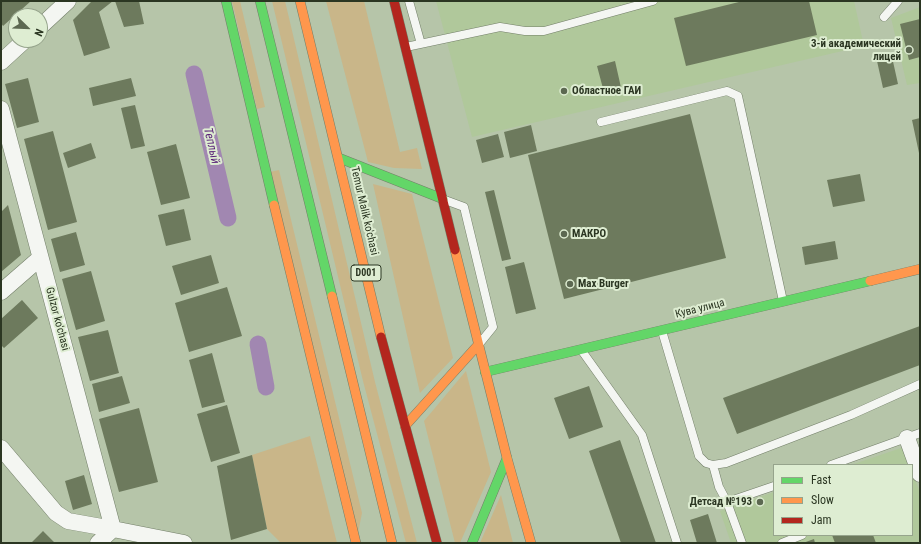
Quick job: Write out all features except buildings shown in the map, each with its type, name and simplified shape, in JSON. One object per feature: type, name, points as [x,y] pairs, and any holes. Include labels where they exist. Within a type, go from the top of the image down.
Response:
[{"type":"main road","points":[[226,1],[299,312],[356,543]]},
{"type":"main road","points":[[260,1],[392,543]]},
{"type":"main road","name":"Temur Malik ko'chasi","points":[[300,1],[389,369],[437,543]]},
{"type":"main road","points":[[394,1],[478,345],[507,458],[531,543]]},
{"type":"main road","points":[[339,158],[443,199]]},
{"type":"main road","name":"Кува улица","points":[[485,372],[920,269]]},
{"type":"main road","points":[[405,426],[478,345]]},
{"type":"main road","points":[[472,543],[507,458]]},
{"type":"street","points":[[48,20],[68,1]]},
{"type":"street","points":[[1,62],[16,48]]},
{"type":"street","name":"Gulzor ko'chasi","points":[[1,109],[113,529]]},
{"type":"street","points":[[1,292],[40,258]]},
{"type":"street","points":[[913,436],[920,474]]},
{"type":"street","points":[[1,448],[56,514],[68,521],[184,543]]},
{"type":"street","points":[[98,543],[113,529]]},
{"type":"lane","points":[[409,1],[421,44]]},
{"type":"lane","points":[[406,47],[500,26],[525,31],[544,31],[653,1]]},
{"type":"lane","points":[[884,17],[898,1]]},
{"type":"lane","points":[[601,122],[727,91],[738,96],[783,301]]},
{"type":"lane","points":[[443,199],[464,207],[493,328],[478,345]]},
{"type":"lane","points":[[662,331],[699,456],[706,463],[713,465],[726,463],[851,415],[920,384]]},
{"type":"lane","points":[[582,350],[642,435],[678,543]]},
{"type":"lane","points":[[834,464],[913,436]]},
{"type":"lane","points":[[713,465],[719,487],[727,502],[742,543]]},
{"type":"lane","points":[[727,502],[773,486]]},
{"type":"lane","points":[[782,543],[800,536]]},
{"type":"shaded area","points":[[232,1],[240,1],[265,107],[257,109]]},
{"type":"shaded area","points":[[272,1],[285,1],[375,382],[417,543],[406,543],[363,381]]},
{"type":"shaded area","points":[[326,1],[364,1],[400,152],[417,148],[422,169],[394,168],[368,162]]},
{"type":"shaded area","name":"Областное ГАИ","points":[[436,1],[854,1],[864,46],[472,137]]},
{"type":"shaded area","name":"3-й академический лицей","points":[[920,7],[920,83],[907,85],[891,18]]},
{"type":"shaded area","points":[[279,170],[362,513],[358,533],[270,172]]},
{"type":"shaded area","points":[[373,184],[412,194],[453,358],[420,393]]},
{"type":"shaded area","points":[[466,371],[491,472],[460,543],[455,543],[424,421]]},
{"type":"shaded area","points":[[310,436],[337,543],[281,543],[267,529],[252,455]]},
{"type":"shaded area","points":[[904,447],[910,464],[854,464]]},
{"type":"shaded area","name":"Детсад №193","points":[[913,473],[920,493],[920,543],[731,543],[720,511],[773,492],[773,536],[913,536]]},
{"type":"shaded area","points":[[501,495],[513,543],[480,543]]},
{"type":"waterway","name":"Теплый","points":[[194,74],[228,218]]},
{"type":"waterway","name":"Теплый","points":[[258,344],[266,387]]},
{"type":"traffic: fast","points":[[226,1],[274,205]]},
{"type":"traffic: fast","points":[[260,1],[332,296]]},
{"type":"traffic: fast","points":[[339,158],[443,199]]},
{"type":"traffic: fast","points":[[485,372],[870,281]]},
{"type":"traffic: fast","points":[[472,543],[507,458]]},
{"type":"traffic: slow","points":[[300,1],[381,337]]},
{"type":"traffic: slow","points":[[274,205],[356,543]]},
{"type":"traffic: slow","points":[[455,250],[507,458],[531,543]]},
{"type":"traffic: slow","points":[[870,281],[920,269]]},
{"type":"traffic: slow","points":[[332,296],[392,543]]},
{"type":"traffic: slow","points":[[405,426],[478,345]]},
{"type":"traffic: jam","points":[[394,1],[455,250]]},
{"type":"traffic: jam","points":[[381,337],[437,543]]},
{"type":"place","name":"3-й академический лицей","points":[[909,50]]},
{"type":"place","name":"Областное ГАИ","points":[[564,91]]},
{"type":"place","name":"МАКРО","points":[[564,234]]},
{"type":"place","name":"Max Burger","points":[[570,284]]},
{"type":"place","name":"Детсад №193","points":[[760,502]]}]
